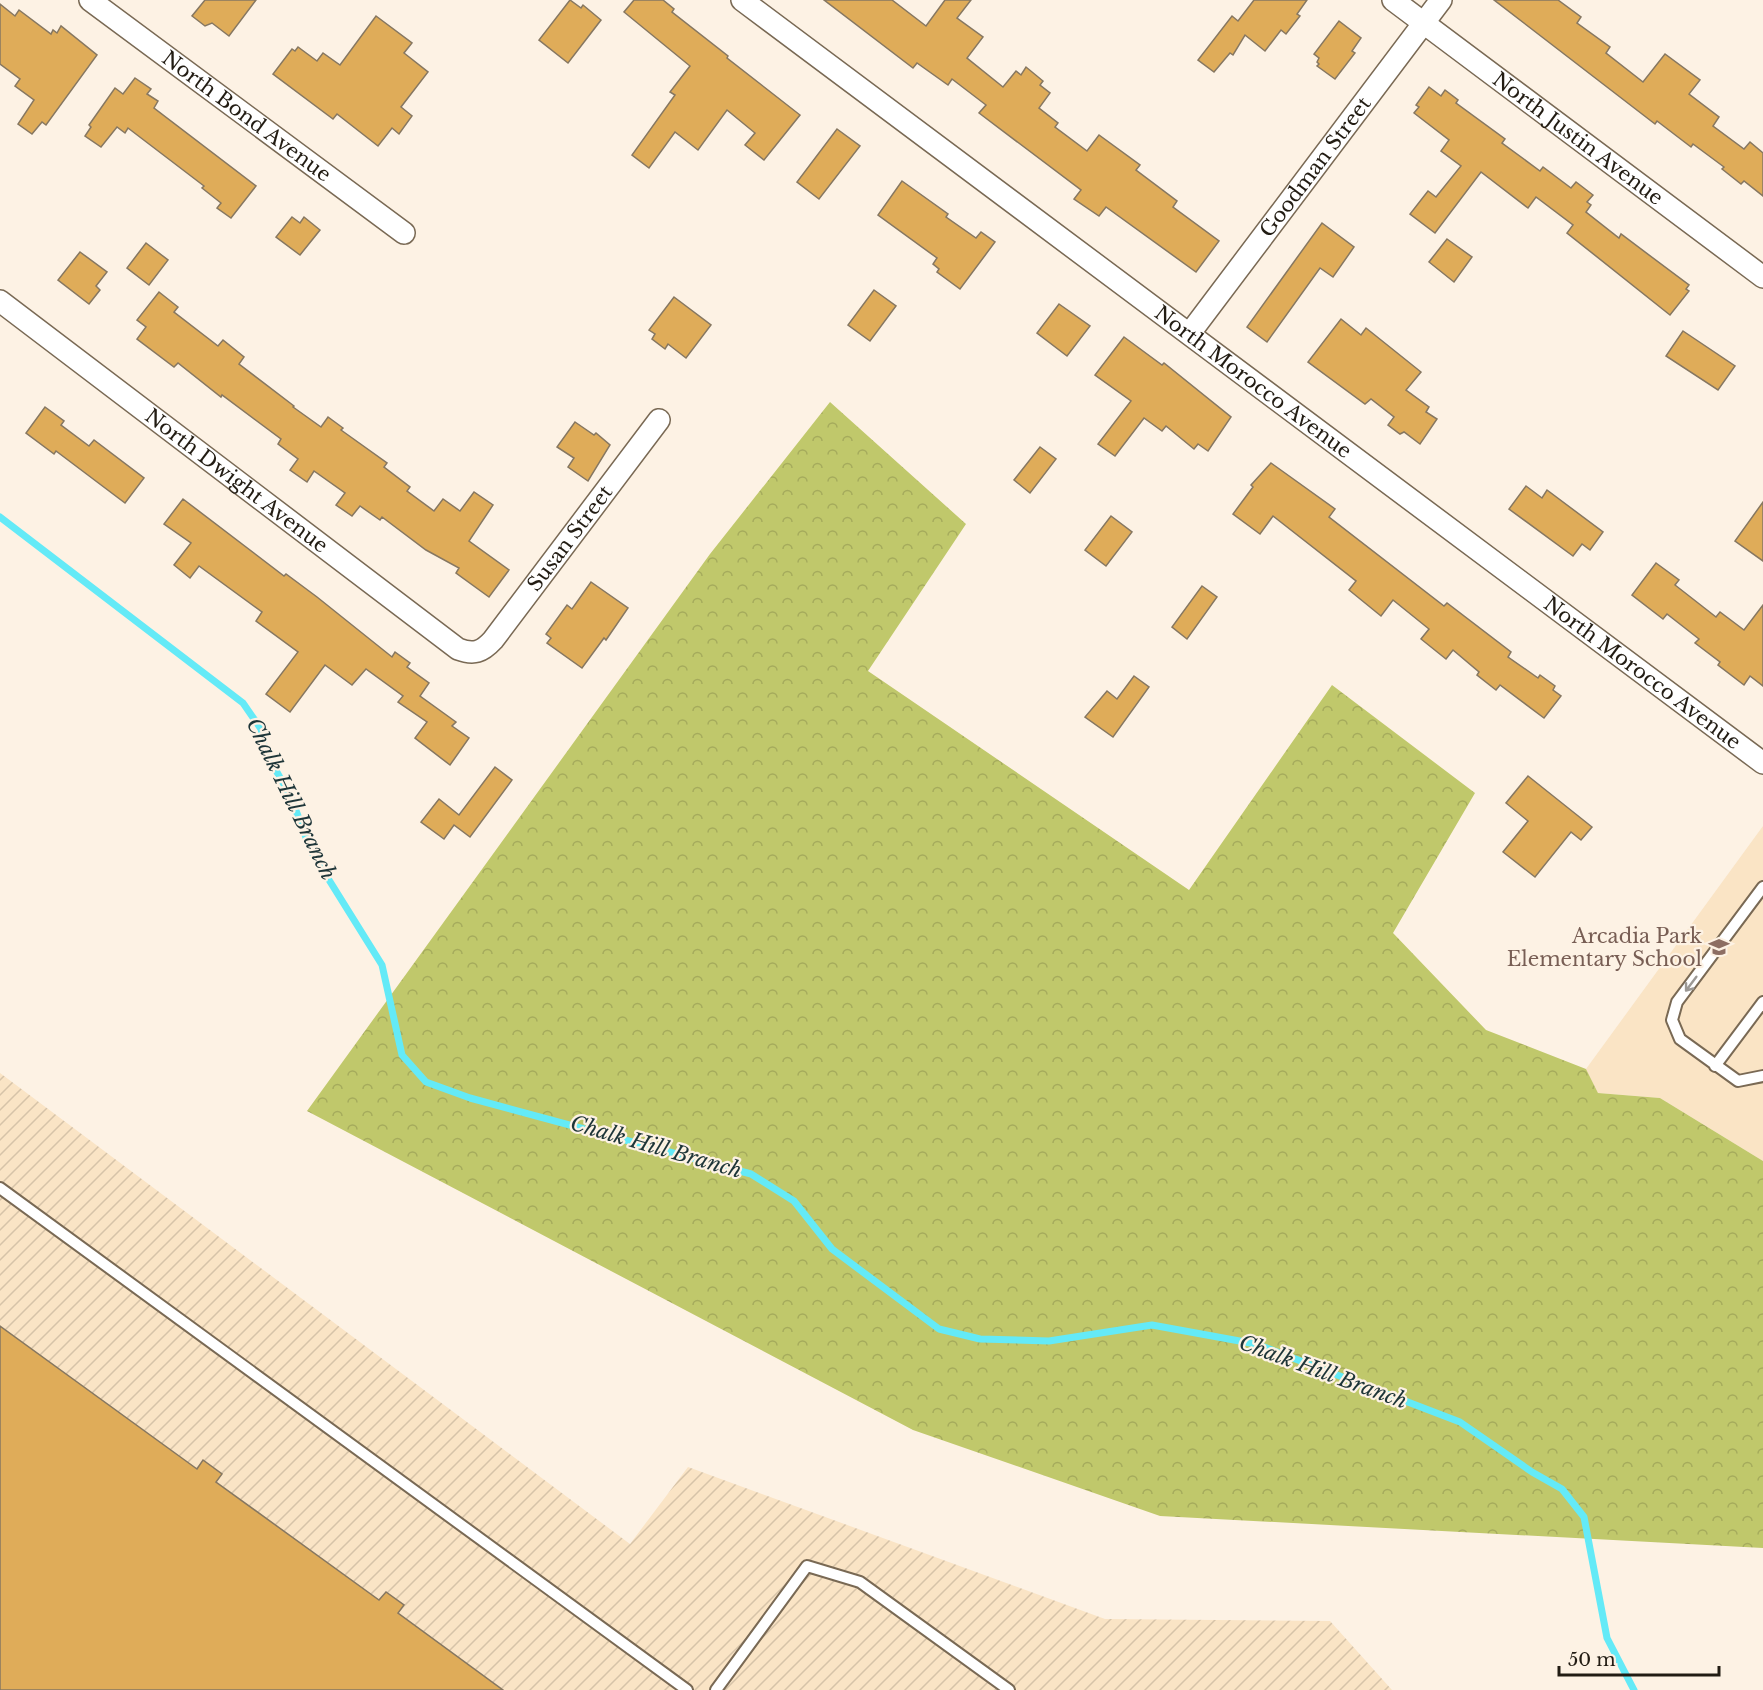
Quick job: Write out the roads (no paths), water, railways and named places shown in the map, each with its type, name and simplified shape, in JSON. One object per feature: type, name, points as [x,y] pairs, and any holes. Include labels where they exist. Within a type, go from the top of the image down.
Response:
[{"type":"street","name":"North Bond Avenue","points":[[90,0],[404,233]]},
{"type":"street","name":"North Morocco Avenue","points":[[742,0],[1763,763]]},
{"type":"street","name":"North Justin Avenue","points":[[1393,0],[1763,277]]},
{"type":"street","name":"Goodman Street","points":[[1190,333],[1441,0]]},
{"type":"street","name":"North Dwight Avenue","points":[[0,301],[458,649],[477,653]]},
{"type":"street","name":"Susan Street","points":[[477,653],[493,640],[659,420]]},
{"type":"lane","points":[[1763,886],[1677,1002],[1672,1020],[1680,1039],[1738,1081],[1763,1076]]},
{"type":"lane","points":[[1715,1066],[1763,1002]]},
{"type":"lane","points":[[0,1188],[687,1690]]},
{"type":"lane","points":[[716,1690],[807,1566],[860,1582],[1009,1690]]},
{"type":"waterway","name":"Chalk Hill Branch","points":[[0,517],[243,703],[261,729],[265,751],[291,797],[311,851],[382,965],[402,1055],[426,1082],[470,1098],[751,1174],[794,1201],[832,1249],[939,1329],[980,1339],[1049,1341],[1152,1325],[1256,1344],[1460,1422],[1532,1472],[1562,1489],[1584,1517],[1607,1638],[1634,1690]]},
{"type":"place","name":"Arcadia Park Elementary School","points":[[1719,947]]}]
